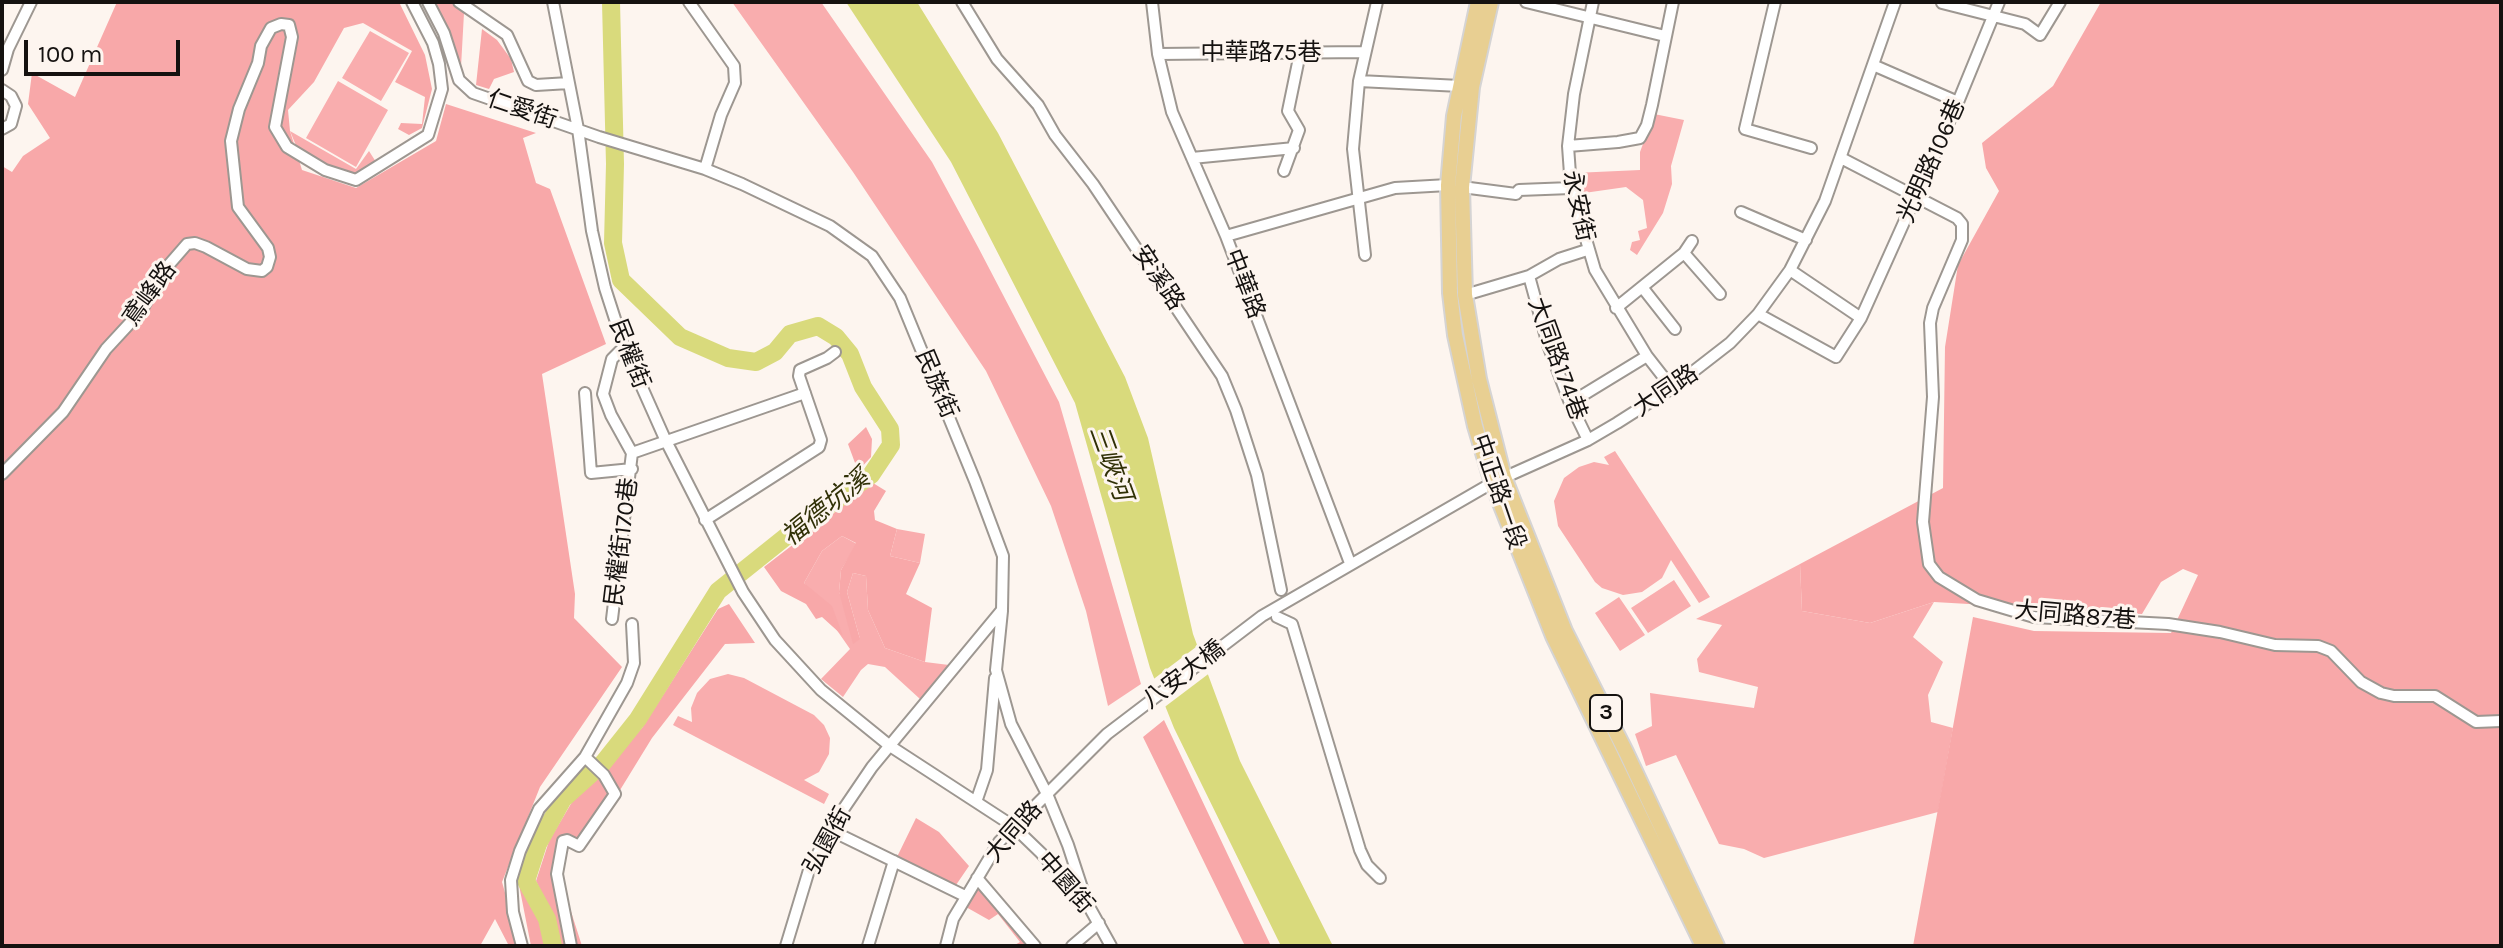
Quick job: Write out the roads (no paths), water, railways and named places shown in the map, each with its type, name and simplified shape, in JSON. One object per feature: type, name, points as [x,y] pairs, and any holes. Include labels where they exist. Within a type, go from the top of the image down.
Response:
[{"type":"main road","name":"中正路一段","points":[[1478,2],[1460,86],[1450,293],[1455,335],[1475,426],[1565,631],[1717,946]]},
{"type":"main road","name":"中正路一段","points":[[1491,2],[1455,186],[1465,295],[1498,480],[1553,636],[1703,946]]},
{"type":"street","points":[[2,70],[8,49],[31,2]]},
{"type":"street","name":"鳶峰路","points":[[2,474],[63,412],[106,349],[142,310],[160,275],[187,244],[206,247],[247,269],[262,271],[267,267],[270,257],[268,248],[238,207],[231,141],[236,117],[258,63],[261,46],[271,28],[289,25],[292,37],[275,127],[287,147],[325,170],[356,180],[428,135],[442,89],[439,64],[433,43],[412,2]]},
{"type":"street","name":"仁愛街","points":[[428,2],[444,33],[459,80],[473,93],[599,137]]},
{"type":"street","name":"仁愛街","points":[[459,2],[507,35],[528,81],[536,85],[569,83]]},
{"type":"street","name":"民權街","points":[[553,2],[578,129],[592,231],[605,288],[624,347],[665,439],[727,563],[775,640],[821,690],[890,746]]},
{"type":"street","points":[[689,2],[734,66],[735,83],[721,115],[705,169]]},
{"type":"street","name":"安溪路","points":[[962,2],[997,59],[1038,105],[1055,135],[1093,184],[1222,376],[1257,475],[1281,590]]},
{"type":"street","name":"中華路","points":[[1152,2],[1158,54],[1172,112],[1226,236],[1350,563]]},
{"type":"street","points":[[1365,255],[1353,149],[1359,81],[1377,2]]},
{"type":"street","points":[[1526,2],[1665,36]]},
{"type":"street","name":"永安街","points":[[1593,2],[1574,94],[1568,146],[1571,188],[1595,270],[1647,356],[1672,388]]},
{"type":"street","points":[[1568,146],[1640,138],[1652,105],[1673,2]]},
{"type":"street","points":[[1775,2],[1745,129],[1811,148]]},
{"type":"street","name":"大同路","points":[[1262,616],[1498,480],[1588,440],[1672,388],[1730,343],[1758,314],[1790,270],[1825,201],[1895,2]]},
{"type":"street","name":"光明路106巷","points":[[1758,314],[1836,357],[1861,318],[1958,102],[1999,2]]},
{"type":"street","points":[[1942,3],[2025,24],[2040,35],[2060,2]]},
{"type":"street","name":"中華路75巷","points":[[1158,54],[1364,52]]},
{"type":"street","points":[[1284,171],[1299,130],[1288,111],[1300,53]]},
{"type":"street","points":[[1873,65],[1958,102]]},
{"type":"street","points":[[1359,81],[1460,86]]},
{"type":"street","points":[[2,90],[11,96],[16,106],[11,124],[2,129]]},
{"type":"street","name":"民族街","points":[[599,137],[705,169],[830,226],[872,256],[900,298],[1003,556],[1002,610],[987,770],[976,802]]},
{"type":"street","points":[[1192,158],[1294,148]]},
{"type":"street","name":"大同路87巷","points":[[1841,158],[1957,218],[1964,231],[1930,323],[1933,397],[1923,522],[1929,564],[1939,577],[1977,600],[2034,617],[2168,624],[2283,646],[2318,646],[2331,651],[2361,682],[2381,693],[2435,696],[2476,722],[2501,721]]},
{"type":"street","points":[[1226,236],[1395,188],[1455,186],[1516,194],[1519,190],[1571,188]]},
{"type":"street","points":[[1741,212],[1806,240]]},
{"type":"street","points":[[1616,308],[1684,253],[1692,241]]},
{"type":"street","points":[[1465,295],[1529,276],[1559,259],[1587,250]]},
{"type":"street","points":[[1684,253],[1720,294]]},
{"type":"street","points":[[1790,270],[1861,318]]},
{"type":"street","name":"大同路174巷","points":[[1529,276],[1548,345],[1588,440]]},
{"type":"street","points":[[1642,287],[1675,329]]},
{"type":"street","points":[[624,347],[612,359],[603,394],[632,453]]},
{"type":"street","points":[[705,520],[819,447],[821,440],[800,370],[835,352]]},
{"type":"street","points":[[1570,403],[1647,356]]},
{"type":"street","points":[[585,393],[591,473],[632,469]]},
{"type":"street","name":"民權街170巷","points":[[612,619],[632,453],[665,439],[805,393]]},
{"type":"street","points":[[1002,610],[890,746],[1013,826]]},
{"type":"street","name":"八安大橋","points":[[1107,734],[1262,616]]},
{"type":"street","points":[[1277,617],[1292,624],[1360,850],[1367,865],[1380,878]]},
{"type":"street","points":[[522,946],[513,912],[511,880],[539,809],[588,759],[627,683],[634,663],[632,624]]},
{"type":"street","points":[[996,670],[1011,724],[1047,794],[1087,903]]},
{"type":"street","name":"大同路","points":[[946,946],[953,919],[965,896],[1013,826],[1107,734]]},
{"type":"street","name":"弘園街","points":[[786,946],[809,870],[830,830],[872,767],[890,746]]},
{"type":"street","points":[[571,946],[557,874],[563,841],[579,846],[615,794],[604,775],[588,759]]},
{"type":"street","name":"中園街","points":[[1013,826],[1087,903],[1111,946]]},
{"type":"street","points":[[830,830],[965,896]]},
{"type":"street","points":[[868,946],[894,861]]},
{"type":"street","points":[[977,878],[1035,946]]},
{"type":"street","points":[[1072,946],[1099,923]]},
{"type":"water","name":"三峽河","points":[[846,2],[917,2],[998,133],[1125,377],[1148,438],[1193,634],[1240,761],[1333,946],[1281,946],[1174,728],[1150,668],[1075,403],[951,162]]},
{"type":"waterway","name":"福德坑溪","points":[[553,946],[547,919],[526,881],[538,844],[563,799],[603,763],[638,719],[718,591],[871,475],[891,445],[890,429],[863,387],[850,354],[836,337],[818,326],[790,334],[775,352],[756,362],[728,358],[680,337],[621,280],[613,243],[615,164],[611,2]]}]
